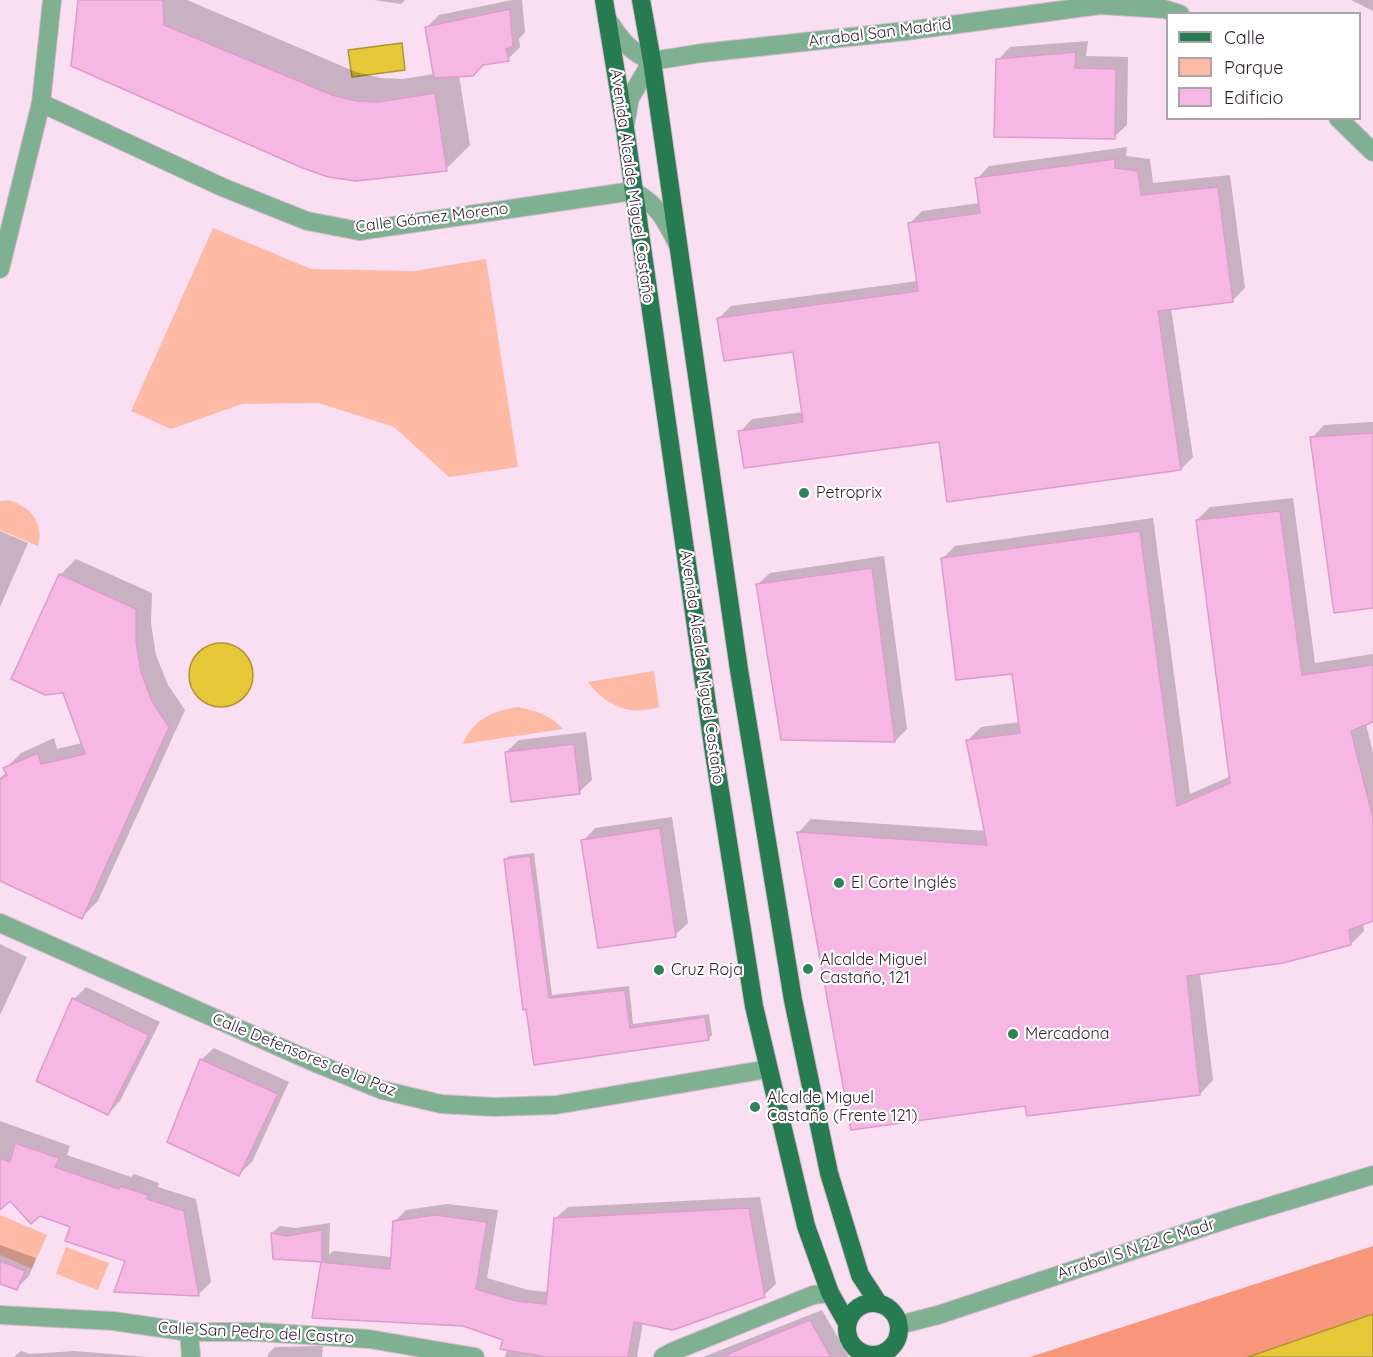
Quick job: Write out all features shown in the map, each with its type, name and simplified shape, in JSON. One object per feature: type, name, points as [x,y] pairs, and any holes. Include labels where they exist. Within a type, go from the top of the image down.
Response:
[{"type":"main road","name":"Avenida Alcalde Miguel Castaño","points":[[604,0],[625,128],[714,753],[754,1006],[806,1226],[830,1293],[847,1323]]},
{"type":"main road","points":[[640,0],[651,61],[740,670],[793,1000],[829,1173],[860,1275],[879,1304]]},
{"type":"main road","points":[[870,1303],[879,1304],[892,1311],[898,1324],[897,1338],[894,1350],[867,1356],[852,1346],[847,1323],[850,1315],[856,1309],[870,1303]]},
{"type":"street","points":[[0,269],[40,103],[52,0]]},
{"type":"street","name":"Arrabal San Madrid","points":[[651,61],[1100,5],[1164,9],[1174,12]]},
{"type":"street","points":[[607,19],[630,49],[638,56],[651,61],[630,98],[625,128]]},
{"type":"street","name":"Calle Gómez Moreno","points":[[40,103],[222,187],[307,221],[359,231],[633,191]]},
{"type":"street","points":[[1340,120],[1373,152]]},
{"type":"street","points":[[633,191],[649,200],[664,216],[678,244]]},
{"type":"street","name":"Calle Defensores de la Paz","points":[[0,923],[382,1090],[441,1104],[494,1107],[556,1105],[768,1069]]},
{"type":"street","name":"Arrabal S N 22 C Madr","points":[[898,1324],[938,1315],[1220,1222],[1373,1175]]},
{"type":"street","points":[[663,1357],[813,1295],[830,1293]]},
{"type":"street","name":"Calle San Pedro del Castro","points":[[0,1315],[113,1321],[189,1332],[259,1332],[369,1339],[475,1357]]},
{"type":"street","points":[[189,1332],[191,1357]]},
{"type":"green space","points":[[213,228],[311,269],[414,271],[486,259],[518,467],[449,477],[394,427],[319,403],[242,404],[171,429],[131,411]]},
{"type":"green space","points":[[8,500],[23,506],[34,516],[39,530],[38,546],[0,530],[0,501]]},
{"type":"green space","points":[[654,671],[659,707],[648,710],[628,710],[610,703],[588,682]]},
{"type":"green space","points":[[518,707],[543,714],[563,729],[463,744],[478,722],[500,711]]},
{"type":"green space","points":[[0,1215],[47,1235],[32,1269],[0,1255]]},
{"type":"green space","points":[[66,1247],[109,1263],[98,1290],[56,1274]]},
{"type":"shaded area","points":[[402,43],[405,70],[352,77],[348,50]]},
{"type":"shaded area","points":[[215,643],[227,643],[244,652],[251,663],[253,675],[251,687],[244,698],[227,707],[215,707],[203,702],[194,693],[189,681],[189,669],[194,657],[203,648]]},
{"type":"shaded area","points":[[1373,1246],[1373,1357],[1030,1357],[1339,1257]]},
{"type":"shaded area","points":[[1373,1314],[1373,1357],[1248,1357]]},
{"type":"building","points":[[78,0],[163,0],[164,25],[332,95],[357,101],[378,102],[435,93],[447,171],[356,181],[328,177],[300,167],[71,66]]},
{"type":"building","points":[[510,9],[513,46],[506,49],[509,61],[483,65],[473,76],[434,78],[425,27]]},
{"type":"building","points":[[1076,52],[1075,68],[1116,69],[1115,139],[994,137],[996,59]]},
{"type":"building","points":[[1115,159],[1115,168],[1138,171],[1141,195],[1218,187],[1233,302],[1158,311],[1181,470],[947,502],[939,442],[744,468],[738,431],[803,422],[793,352],[724,361],[717,318],[918,291],[908,223],[980,213],[975,178]]},
{"type":"building","points":[[1373,433],[1373,608],[1334,613],[1310,437]]},
{"type":"building","points":[[1280,511],[1302,675],[1373,665],[1373,722],[1351,731],[1373,818],[1373,921],[1349,930],[1351,945],[1283,963],[1187,976],[1200,1095],[1027,1116],[1025,1106],[851,1130],[797,832],[987,845],[966,740],[1020,733],[1012,674],[956,680],[941,558],[1140,531],[1177,806],[1230,783],[1196,520]]},
{"type":"building","points":[[872,568],[895,742],[781,740],[756,584]]},
{"type":"building","points":[[59,574],[136,609],[136,640],[141,672],[152,701],[169,727],[82,919],[0,881],[0,780],[7,775],[3,768],[38,753],[41,764],[85,754],[63,693],[45,695],[11,679]]},
{"type":"building","points":[[574,744],[580,794],[511,802],[505,752]]},
{"type":"building","points":[[660,828],[676,937],[598,948],[581,840]]},
{"type":"building","points":[[530,856],[549,998],[625,990],[630,1028],[705,1017],[709,1040],[534,1065],[526,1009],[523,1010],[504,859]]},
{"type":"building","points":[[72,998],[149,1035],[108,1115],[36,1081]]},
{"type":"building","points":[[200,1059],[278,1094],[239,1176],[167,1142]]},
{"type":"building","points":[[15,1143],[59,1158],[55,1167],[119,1189],[120,1186],[148,1195],[147,1199],[184,1211],[199,1296],[114,1292],[125,1261],[65,1241],[70,1227],[40,1216],[31,1224],[10,1201],[0,1210],[0,1158],[10,1162]]},
{"type":"building","points":[[749,1208],[765,1297],[673,1330],[634,1322],[628,1357],[546,1357],[500,1349],[503,1340],[463,1326],[312,1318],[321,1262],[390,1269],[393,1221],[435,1215],[487,1222],[476,1289],[516,1301],[546,1304],[554,1218]]},
{"type":"building","points":[[322,1230],[322,1262],[273,1259],[271,1233],[287,1236]]},
{"type":"building","points":[[0,1261],[25,1271],[17,1290],[0,1284]]},
{"type":"building","points":[[810,1320],[831,1357],[722,1357],[770,1336]]},
{"type":"place","name":"Petroprix","points":[[804,493]]},
{"type":"place","name":"El Corte Inglés","points":[[839,883]]},
{"type":"place","name":"Alcalde Miguel Castaño, 121","points":[[808,969]]},
{"type":"place","name":"Cruz Roja","points":[[659,970]]},
{"type":"place","name":"Mercadona","points":[[1013,1034]]},
{"type":"place","name":"Alcalde Miguel Castaño (Frente 121)","points":[[755,1107]]}]
